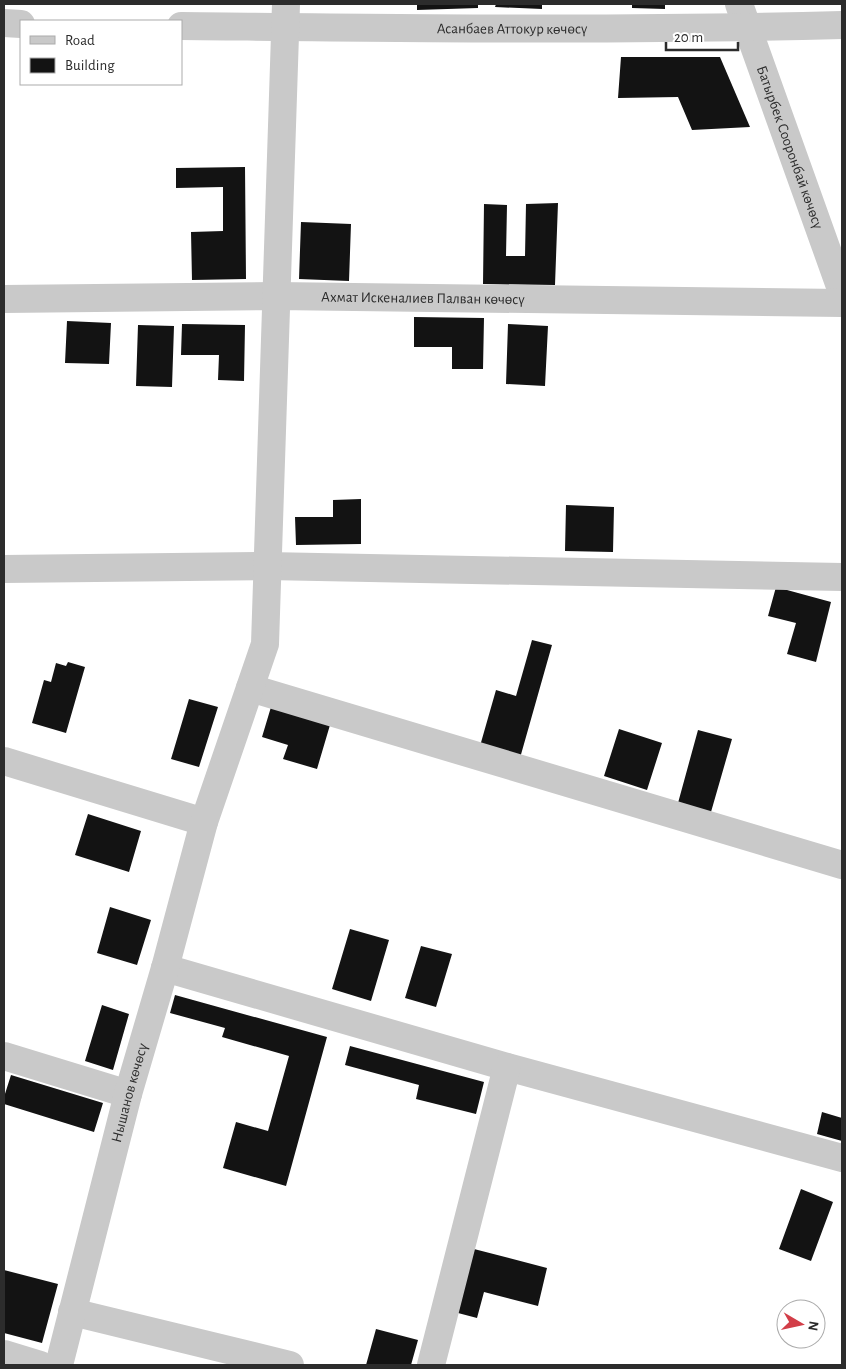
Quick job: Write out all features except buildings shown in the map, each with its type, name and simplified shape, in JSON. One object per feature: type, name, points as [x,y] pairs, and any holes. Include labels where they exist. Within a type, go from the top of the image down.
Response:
[{"type":"street","name":"Асанбаев Аттокур көчөсү","points":[[182,26],[286,15],[407,29],[743,16],[842,25]]},
{"type":"street","name":"Нышанов көчөсү","points":[[59,1365],[128,1094],[165,968],[204,822],[265,644],[286,15]]},
{"type":"street","name":"Батырбек Сооронбай көчөсү","points":[[743,16],[842,292]]},
{"type":"street","points":[[4,24],[20,24]]},
{"type":"street","name":"Ахмат Искеналиев Палван көчөсү","points":[[4,299],[276,296],[842,302]]},
{"type":"street","points":[[4,569],[267,566],[842,577]]},
{"type":"street","points":[[250,688],[842,865]]},
{"type":"street","points":[[4,761],[204,822]]},
{"type":"street","points":[[165,968],[507,1067],[842,1158]]},
{"type":"street","points":[[4,1056],[128,1094]]},
{"type":"street","points":[[431,1365],[507,1067]]},
{"type":"street","points":[[72,1312],[290,1365]]},
{"type":"street","points":[[4,1354],[40,1365]]}]
